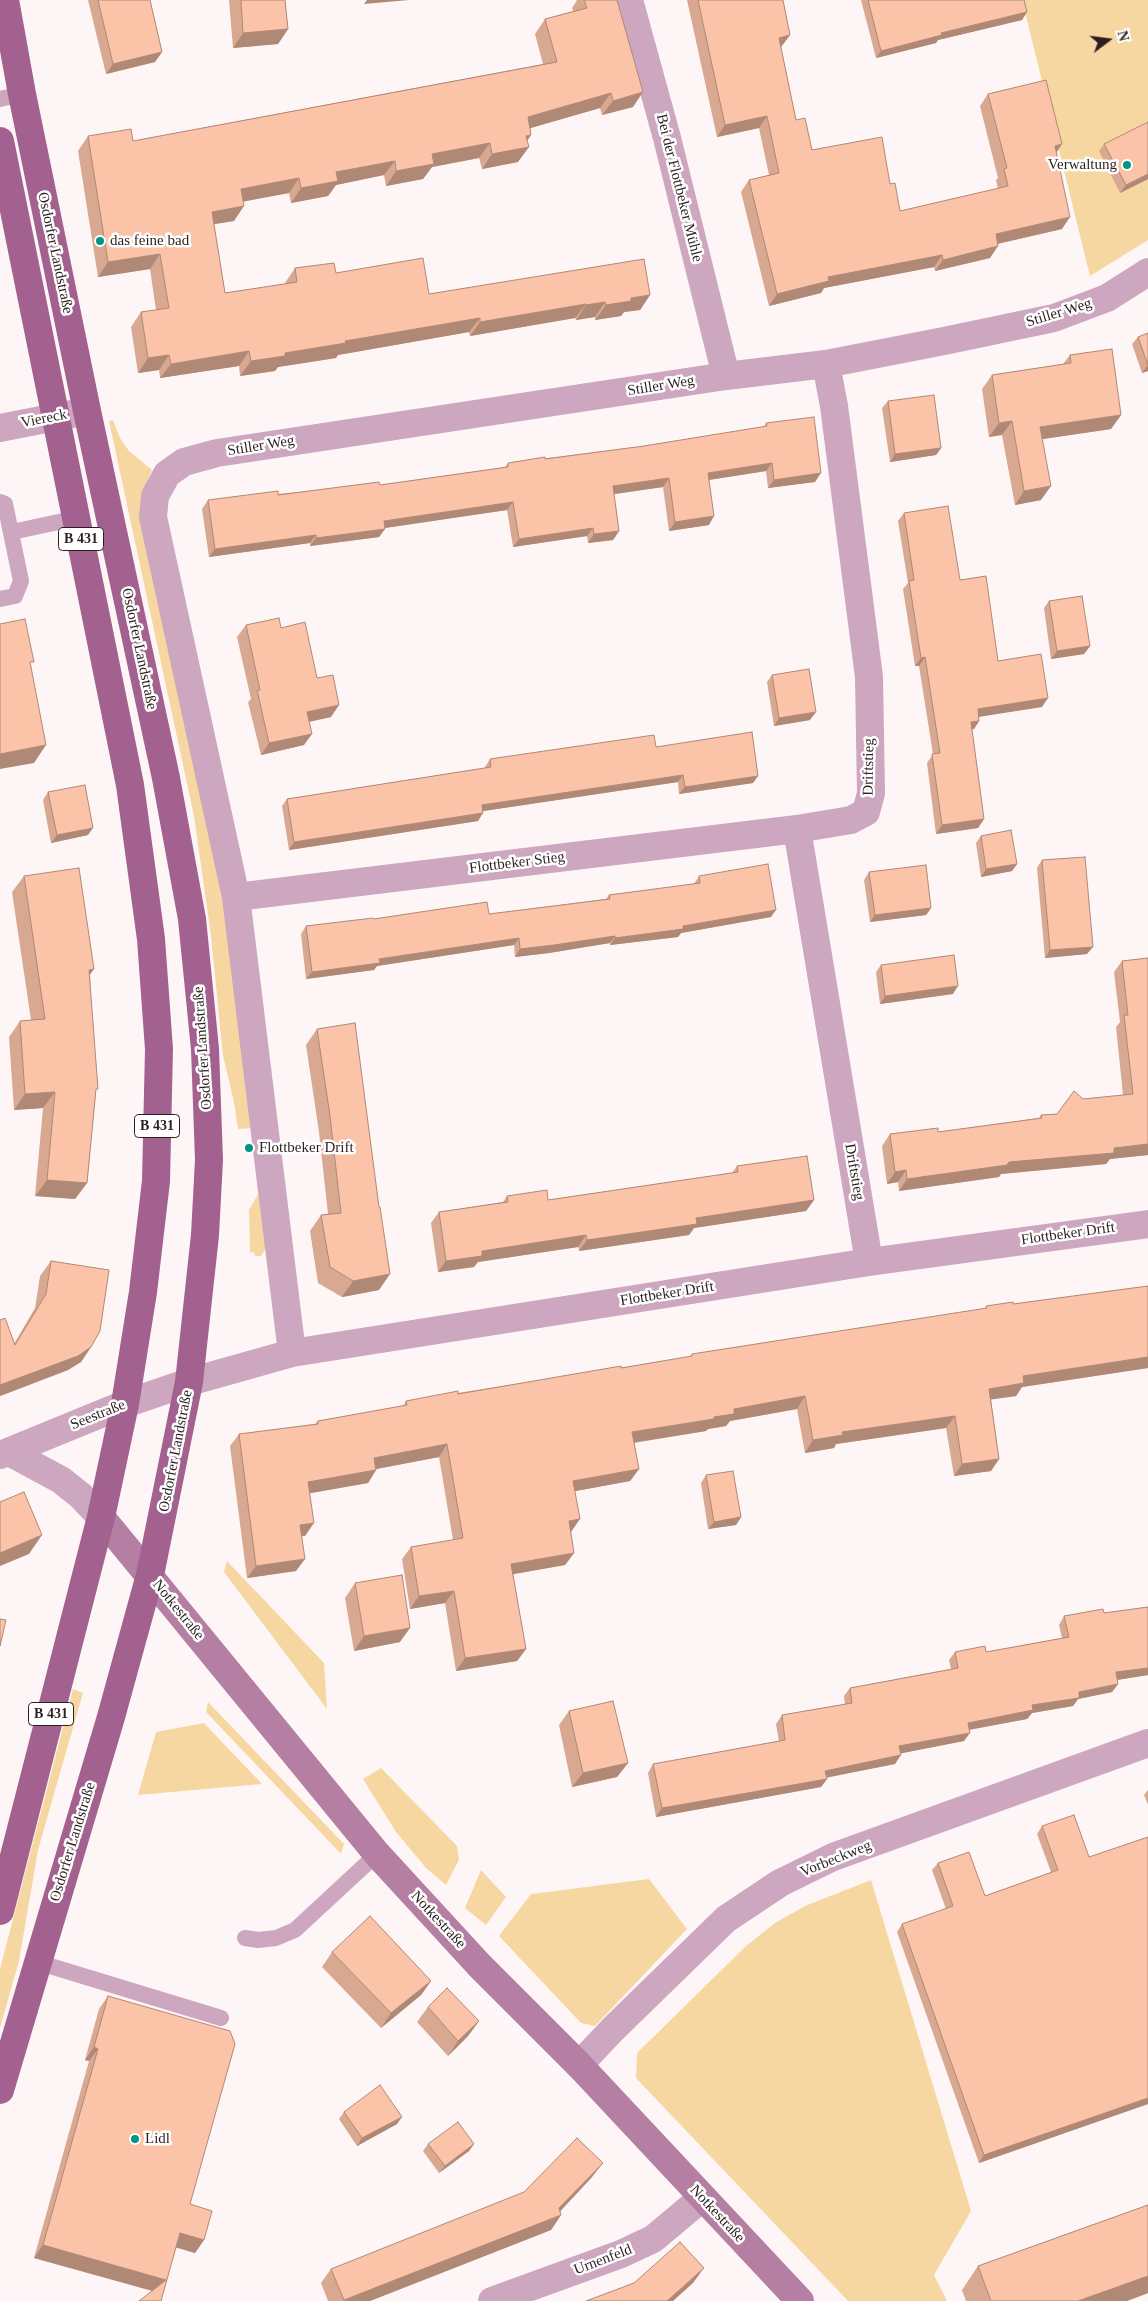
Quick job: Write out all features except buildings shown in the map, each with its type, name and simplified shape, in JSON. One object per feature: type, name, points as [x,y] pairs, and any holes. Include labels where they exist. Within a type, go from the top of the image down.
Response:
[{"type":"main road","name":"Osdorfer Landstraße","points":[[0,2090],[150,1575],[190,1382],[206,1235],[209,1160],[205,1049],[193,928],[166,778],[87,410],[11,96],[5,0]]},
{"type":"main road","name":"Osdorfer Landstraße","points":[[0,141],[130,785],[151,939],[159,1049],[156,1181],[143,1292],[125,1404],[101,1517],[7,1861],[0,1911]]},
{"type":"street","name":"Bei der Flottbeker Mühle","points":[[629,0],[667,138],[726,376]]},
{"type":"street","name":"Stiller Weg","points":[[236,896],[153,517],[155,496],[167,474],[184,462],[217,453],[726,376],[826,364],[1054,318],[1107,298],[1148,272]]},
{"type":"street","name":"Driftstieg","points":[[826,364],[834,406],[869,676],[871,793],[866,812],[851,820],[797,829],[869,1262]]},
{"type":"street","name":"Viereck","points":[[0,428],[87,410]]},
{"type":"street","name":"Flottbeker Stieg","points":[[236,896],[797,829]]},
{"type":"street","points":[[236,896],[292,1353]]},
{"type":"street","name":"Flottbeker Drift","points":[[190,1382],[292,1353],[869,1262],[1148,1224]]},
{"type":"street","name":"Seestraße","points":[[5,1454],[125,1404],[190,1382]]},
{"type":"street","name":"Seestraße","points":[[5,1454],[61,1480],[81,1496],[101,1517]]},
{"type":"street","name":"Notkestraße","points":[[101,1517],[377,1854],[480,1966],[579,2065],[800,2301]]},
{"type":"street","name":"Vorbeckweg","points":[[579,2065],[613,2029],[726,1919],[780,1883],[833,1857],[1148,1743]]},
{"type":"street","name":"Urnenfeld","points":[[492,2301],[620,2254],[653,2239],[702,2198]]},
{"type":"lane","points":[[0,502],[5,504],[21,581],[15,596],[0,599]]},
{"type":"lane","points":[[12,532],[77,518]]},
{"type":"lane","points":[[245,1938],[258,1940],[276,1938],[295,1930],[377,1854]]},
{"type":"lane","points":[[37,1962],[221,2018]]},
{"type":"shaded area","points":[[1022,0],[1148,0],[1148,240],[1090,276]]},
{"type":"shaded area","points":[[113,420],[120,438],[129,451],[152,470],[145,487],[217,858],[254,1128],[238,1129],[234,1102],[223,1056],[211,936],[194,816],[109,421]]},
{"type":"shaded area","points":[[253,1139],[269,1243],[261,1256],[255,1256],[254,1252],[250,1253],[249,1210],[258,1194]]},
{"type":"shaded area","points":[[227,1561],[324,1663],[327,1709],[224,1572]]},
{"type":"shaded area","points":[[73,1689],[83,1693],[38,1850],[19,1961],[0,2028],[0,1969]]},
{"type":"shaded area","points":[[208,1702],[344,1844],[341,1854],[206,1712]]},
{"type":"shaded area","points":[[204,1723],[262,1784],[138,1795],[156,1732]]},
{"type":"shaded area","points":[[381,1768],[457,1846],[459,1860],[446,1885],[426,1868],[396,1832],[363,1779]]},
{"type":"shaded area","points":[[481,1870],[506,1897],[486,1925],[465,1908]]},
{"type":"shaded area","points":[[649,1879],[687,1929],[595,2026],[581,2023],[499,1936],[531,1894]]},
{"type":"shaded area","points":[[871,1880],[971,2211],[934,2275],[947,2301],[848,2301],[636,2078],[637,2053],[746,1946],[775,1923],[805,1906]]},
{"type":"place","name":"Verwaltung","points":[[1127,165]]},
{"type":"place","name":"das feine bad","points":[[100,241]]},
{"type":"place","name":"Flottbeker Drift","points":[[249,1148]]},
{"type":"place","name":"Lidl","points":[[135,2139]]}]
